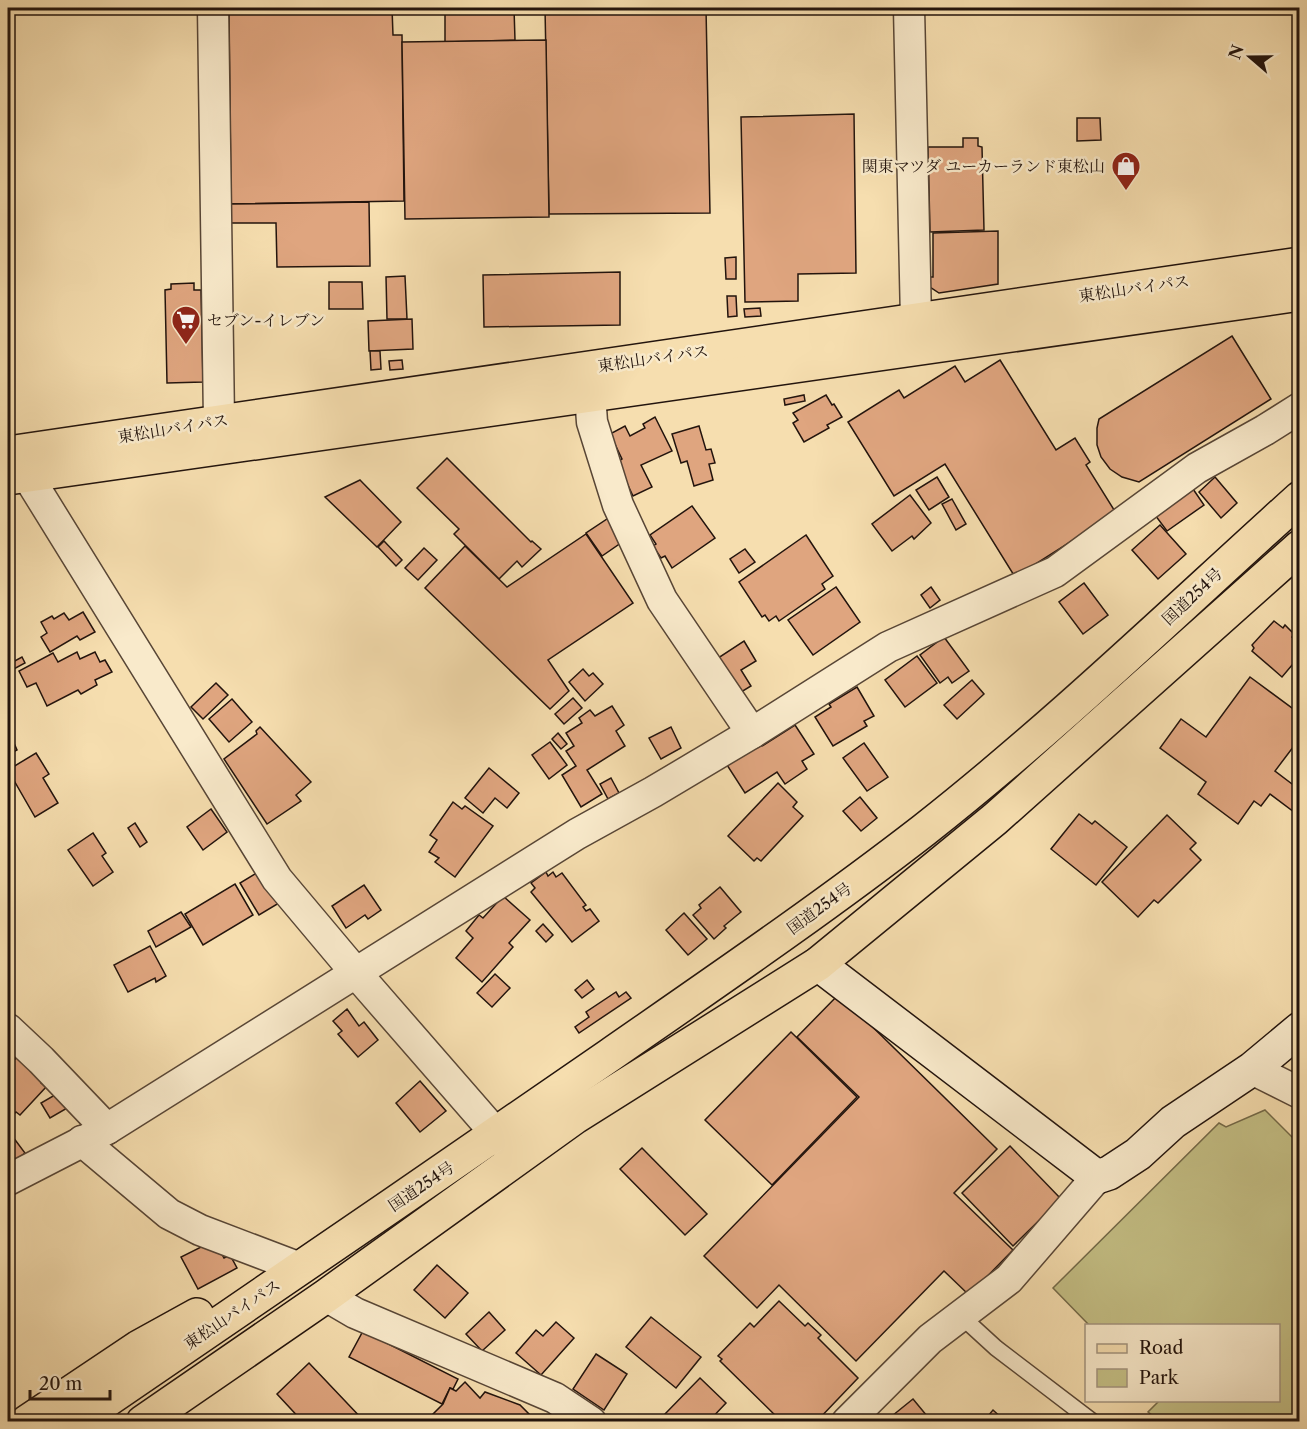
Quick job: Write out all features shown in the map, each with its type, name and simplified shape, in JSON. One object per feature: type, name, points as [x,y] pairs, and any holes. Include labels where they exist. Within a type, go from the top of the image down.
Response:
[{"type":"main road","name":"東松山バイパス","points":[[12,465],[219,421],[1299,264]]},
{"type":"main road","name":"東松山バイパス","points":[[12,465],[590,394],[1299,294]]},
{"type":"main road","name":"国道254号","points":[[300,1268],[786,932],[924,830],[1082,698],[1299,498]]},
{"type":"main road","name":"国道254号","points":[[326,1296],[575,1117],[818,964],[995,819],[1299,547]]},
{"type":"main road","name":"東松山バイパス","points":[[75,1422],[300,1268]]},
{"type":"main road","points":[[27,1422],[139,1347],[209,1309],[300,1268]]},
{"type":"main road","points":[[142,1422],[326,1296]]},
{"type":"street","points":[[213,8],[219,421]]},
{"type":"street","points":[[909,8],[916,320]]},
{"type":"street","points":[[590,394],[592,422],[618,505],[662,600],[752,733]]},
{"type":"street","points":[[8,1179],[95,1135],[577,834],[752,733],[888,647],[1055,572],[1197,468],[1299,408]]},
{"type":"street","points":[[12,465],[277,879],[356,974],[517,1159]]},
{"type":"street","points":[[818,964],[1097,1177]]},
{"type":"street","points":[[8,1029],[41,1059],[95,1135],[169,1214],[200,1230],[300,1268]]},
{"type":"street","points":[[847,1422],[930,1340],[1009,1279],[1097,1177],[1109,1173],[1138,1154],[1173,1122],[1252,1069],[1299,1029]]},
{"type":"street","points":[[1252,1069],[1299,1093]]},
{"type":"street","points":[[326,1296],[356,1313],[555,1398],[591,1422]]},
{"type":"lane","points":[[961,1316],[996,1348],[1093,1422]]},
{"type":"green space","points":[[1265,1110],[1299,1144],[1299,1421],[1160,1421],[1148,1412],[1158,1402],[1280,1402],[1280,1324],[1088,1324],[1053,1288],[1219,1123],[1226,1127]]},
{"type":"building","points":[[229,8],[392,8],[393,35],[402,35],[404,201],[231,204]]},
{"type":"building","points":[[445,8],[514,8],[515,40],[445,42]]},
{"type":"building","points":[[545,8],[706,8],[710,213],[549,214]]},
{"type":"building","points":[[546,40],[549,217],[405,219],[402,42]]},
{"type":"building","points":[[854,114],[856,273],[798,274],[798,301],[745,302],[741,117]]},
{"type":"building","points":[[1077,118],[1100,118],[1101,140],[1077,141]]},
{"type":"building","points":[[963,138],[978,138],[978,146],[982,147],[984,230],[930,232],[928,147],[963,147]]},
{"type":"building","points":[[369,202],[370,266],[277,267],[276,223],[231,223],[231,204]]},
{"type":"building","points":[[998,231],[998,284],[939,293],[930,287],[929,277],[933,277],[933,233]]},
{"type":"building","points":[[736,257],[736,279],[726,279],[725,258]]},
{"type":"building","points":[[620,272],[620,325],[484,327],[483,275]]},
{"type":"building","points":[[405,276],[407,319],[387,319],[386,277]]},
{"type":"building","points":[[329,282],[362,282],[363,309],[329,309]]},
{"type":"building","points":[[194,283],[194,290],[201,290],[203,382],[167,383],[165,290],[171,289],[171,284]]},
{"type":"building","points":[[727,296],[736,296],[737,316],[728,317]]},
{"type":"building","points":[[760,308],[761,316],[745,317],[744,309]]},
{"type":"building","points":[[412,319],[413,349],[369,351],[368,321]]},
{"type":"building","points":[[1232,336],[1271,399],[1139,482],[1122,477],[1110,469],[1101,457],[1097,445],[1099,419]]},
{"type":"building","points":[[370,351],[380,351],[381,369],[371,370]]},
{"type":"building","points":[[402,360],[403,369],[390,370],[389,361]]},
{"type":"building","points":[[1000,360],[1056,450],[1075,438],[1090,462],[1086,465],[1116,513],[1015,577],[945,464],[894,496],[848,422],[899,390],[904,398],[955,366],[965,382]]},
{"type":"building","points":[[804,395],[805,401],[785,405],[784,399]]},
{"type":"building","points":[[826,395],[842,417],[827,425],[829,428],[804,442],[793,423],[798,420],[793,413]]},
{"type":"building","points":[[655,417],[672,451],[641,465],[652,487],[633,496],[617,462],[622,459],[610,434],[625,426],[630,436],[645,428],[643,424]]},
{"type":"building","points":[[699,426],[706,450],[711,449],[715,463],[709,464],[713,480],[694,486],[687,461],[681,463],[672,434]]},
{"type":"building","points":[[447,458],[531,542],[541,549],[522,567],[517,561],[499,579],[454,534],[459,529],[417,488]]},
{"type":"building","points":[[937,477],[949,497],[929,510],[916,490]]},
{"type":"building","points":[[1215,477],[1237,503],[1221,518],[1199,492]]},
{"type":"building","points":[[360,480],[401,522],[377,547],[325,497]]},
{"type":"building","points":[[1193,489],[1204,505],[1167,531],[1155,515]]},
{"type":"building","points":[[910,495],[931,523],[914,539],[912,536],[892,551],[872,524]]},
{"type":"building","points":[[952,499],[966,524],[956,530],[942,504]]},
{"type":"building","points":[[692,506],[715,538],[672,568],[665,556],[661,558],[653,546],[656,544],[650,535]]},
{"type":"building","points":[[613,515],[628,538],[602,556],[586,533]]},
{"type":"building","points":[[1160,525],[1186,554],[1158,579],[1132,550]]},
{"type":"building","points":[[586,534],[633,603],[548,660],[569,691],[550,709],[425,588],[465,546],[507,587]]},
{"type":"building","points":[[806,535],[833,576],[822,584],[825,589],[779,621],[776,616],[769,621],[765,615],[762,617],[739,582]]},
{"type":"building","points":[[384,541],[402,560],[396,566],[378,547]]},
{"type":"building","points":[[424,548],[437,560],[418,580],[405,568]]},
{"type":"building","points":[[745,549],[755,562],[739,573],[730,559]]},
{"type":"building","points":[[1084,583],[1108,615],[1083,634],[1059,602]]},
{"type":"building","points":[[836,587],[860,622],[813,655],[788,620]]},
{"type":"building","points":[[931,587],[940,600],[930,608],[921,595]]},
{"type":"building","points":[[83,612],[95,632],[80,640],[77,636],[50,652],[41,637],[47,633],[41,622],[52,616],[54,619],[64,613],[69,620]]},
{"type":"building","points":[[1274,621],[1283,628],[1285,625],[1294,634],[1292,637],[1300,644],[1300,659],[1298,658],[1282,677],[1252,651],[1254,648],[1252,645]]},
{"type":"building","points":[[944,637],[969,671],[952,683],[948,677],[940,683],[920,655]]},
{"type":"building","points":[[744,641],[756,661],[741,670],[751,686],[733,697],[715,660]]},
{"type":"building","points":[[77,652],[80,659],[95,652],[100,662],[105,660],[112,672],[95,680],[97,685],[81,694],[78,690],[47,706],[36,683],[27,687],[19,671],[53,653],[58,662]]},
{"type":"building","points":[[917,656],[937,683],[905,707],[885,680]]},
{"type":"building","points":[[22,657],[25,663],[12,670],[9,664]]},
{"type":"building","points":[[583,669],[589,676],[593,673],[603,684],[585,701],[569,682]]},
{"type":"building","points":[[1250,677],[1300,714],[1300,738],[1275,771],[1300,790],[1300,805],[1294,812],[1270,794],[1261,806],[1254,801],[1238,824],[1198,794],[1206,782],[1160,748],[1181,719],[1206,737]]},
{"type":"building","points":[[972,680],[984,694],[957,719],[944,705]]},
{"type":"building","points":[[216,683],[228,695],[203,719],[191,707]]},
{"type":"building","points":[[857,687],[874,716],[864,721],[867,726],[833,746],[815,717],[831,707],[829,704]]},
{"type":"building","points":[[573,698],[582,708],[564,724],[555,714]]},
{"type":"building","points":[[232,699],[252,722],[229,742],[209,719]]},
{"type":"building","points":[[612,706],[624,725],[616,731],[625,746],[587,770],[602,794],[581,807],[562,775],[576,766],[566,751],[574,746],[566,733],[582,723],[579,718],[590,710],[595,716]]},
{"type":"building","points":[[795,725],[814,754],[802,761],[807,769],[785,784],[777,772],[745,793],[727,765],[760,743],[762,746]]},
{"type":"building","points":[[260,727],[311,782],[296,795],[301,801],[267,824],[224,759],[257,734],[256,731]]},
{"type":"building","points":[[671,727],[681,748],[661,759],[649,738]]},
{"type":"building","points":[[558,733],[567,744],[561,749],[552,739]]},
{"type":"building","points":[[10,734],[17,750],[8,755],[8,735]]},
{"type":"building","points":[[550,742],[567,765],[549,779],[532,755]]},
{"type":"building","points":[[864,743],[888,777],[867,791],[843,758]]},
{"type":"building","points":[[36,753],[49,774],[43,778],[58,803],[35,817],[8,770]]},
{"type":"building","points":[[489,768],[519,793],[507,808],[495,798],[483,813],[465,798]]},
{"type":"building","points":[[611,778],[619,793],[608,799],[600,784]]},
{"type":"building","points":[[778,783],[797,802],[793,807],[803,816],[761,861],[757,858],[754,861],[728,836]]},
{"type":"building","points":[[860,797],[877,818],[861,831],[843,811]]},
{"type":"building","points":[[453,802],[462,809],[465,806],[493,826],[455,877],[435,862],[439,858],[429,852],[437,840],[430,835]]},
{"type":"building","points":[[211,809],[227,832],[203,850],[187,827]]},
{"type":"building","points":[[1079,814],[1092,824],[1095,821],[1127,847],[1096,885],[1051,849]]},
{"type":"building","points":[[1167,815],[1196,843],[1190,849],[1201,860],[1158,903],[1154,900],[1138,917],[1102,882]]},
{"type":"building","points":[[135,823],[147,842],[140,847],[128,828]]},
{"type":"building","points":[[93,833],[106,853],[102,856],[113,872],[93,886],[68,850]]},
{"type":"building","points":[[260,871],[279,903],[259,915],[240,883]]},
{"type":"building","points":[[546,872],[548,876],[553,872],[556,877],[562,873],[586,905],[583,907],[586,911],[590,909],[599,921],[572,942],[531,892],[535,888],[531,883]]},
{"type":"building","points":[[235,884],[253,915],[203,945],[185,914]]},
{"type":"building","points":[[364,885],[381,910],[368,919],[365,915],[346,928],[332,906]]},
{"type":"building","points":[[720,887],[741,912],[724,926],[726,928],[714,939],[693,915],[701,908],[699,905]]},
{"type":"building","points":[[503,896],[530,920],[509,943],[513,947],[482,982],[456,958],[473,938],[466,931],[479,915],[483,918]]},
{"type":"building","points":[[181,912],[191,927],[156,947],[148,931]]},
{"type":"building","points":[[684,913],[707,939],[688,955],[666,930]]},
{"type":"building","points":[[543,924],[553,935],[546,942],[536,931]]},
{"type":"building","points":[[150,946],[166,976],[156,982],[155,978],[128,992],[114,965]]},
{"type":"building","points":[[495,974],[510,988],[492,1007],[477,993]]},
{"type":"building","points":[[587,980],[594,989],[582,998],[575,990]]},
{"type":"building","points":[[616,992],[619,997],[626,992],[631,998],[579,1033],[575,1027],[589,1017],[586,1012]]},
{"type":"building","points":[[839,994],[997,1149],[954,1193],[1013,1250],[969,1295],[944,1271],[856,1361],[779,1285],[757,1308],[704,1256],[859,1097],[797,1037]]},
{"type":"building","points":[[347,1009],[359,1026],[364,1022],[378,1040],[358,1057],[338,1034],[342,1031],[333,1021]]},
{"type":"building","points":[[791,1032],[857,1097],[772,1185],[705,1120]]},
{"type":"building","points":[[23,1050],[49,1074],[41,1083],[46,1087],[20,1115],[16,1112],[14,1114],[8,1108],[8,1067]]},
{"type":"building","points":[[420,1081],[446,1111],[420,1132],[396,1103]]},
{"type":"building","points":[[60,1092],[69,1107],[50,1118],[41,1103]]},
{"type":"building","points":[[10,1133],[25,1153],[12,1163],[10,1161],[8,1163],[8,1135]]},
{"type":"building","points":[[1010,1146],[1061,1199],[1013,1246],[962,1193]]},
{"type":"building","points":[[642,1148],[707,1214],[685,1235],[620,1169]]},
{"type":"building","points":[[207,1244],[218,1247],[224,1258],[230,1255],[237,1268],[198,1289],[181,1257]]},
{"type":"building","points":[[437,1265],[468,1293],[445,1318],[414,1290]]},
{"type":"building","points":[[779,1301],[805,1326],[808,1323],[821,1335],[818,1338],[858,1378],[816,1422],[782,1422],[720,1361],[722,1359],[718,1356],[750,1323],[754,1327]]},
{"type":"building","points":[[489,1312],[505,1330],[482,1351],[466,1334]]},
{"type":"building","points":[[651,1317],[701,1357],[676,1388],[626,1347]]},
{"type":"building","points":[[556,1322],[574,1338],[541,1375],[516,1353],[536,1330],[543,1336]]},
{"type":"building","points":[[363,1331],[458,1379],[453,1389],[450,1388],[442,1404],[349,1357]]},
{"type":"building","points":[[596,1354],[627,1374],[604,1410],[573,1389]]},
{"type":"building","points":[[309,1363],[365,1422],[303,1422],[277,1394]]},
{"type":"building","points":[[700,1378],[726,1403],[708,1422],[670,1422],[664,1415]]},
{"type":"building","points":[[465,1382],[480,1398],[485,1392],[520,1405],[537,1422],[425,1422],[443,1404],[450,1388],[456,1391]]},
{"type":"building","points":[[913,1399],[932,1422],[889,1422],[887,1420]]},
{"type":"building","points":[[993,1410],[1006,1422],[983,1422]]},
{"type":"place","name":"関東マツダ ユーカーランド東松山","points":[[1126,192]]},
{"type":"place","name":"セブン-イレブン","points":[[186,346]]}]
